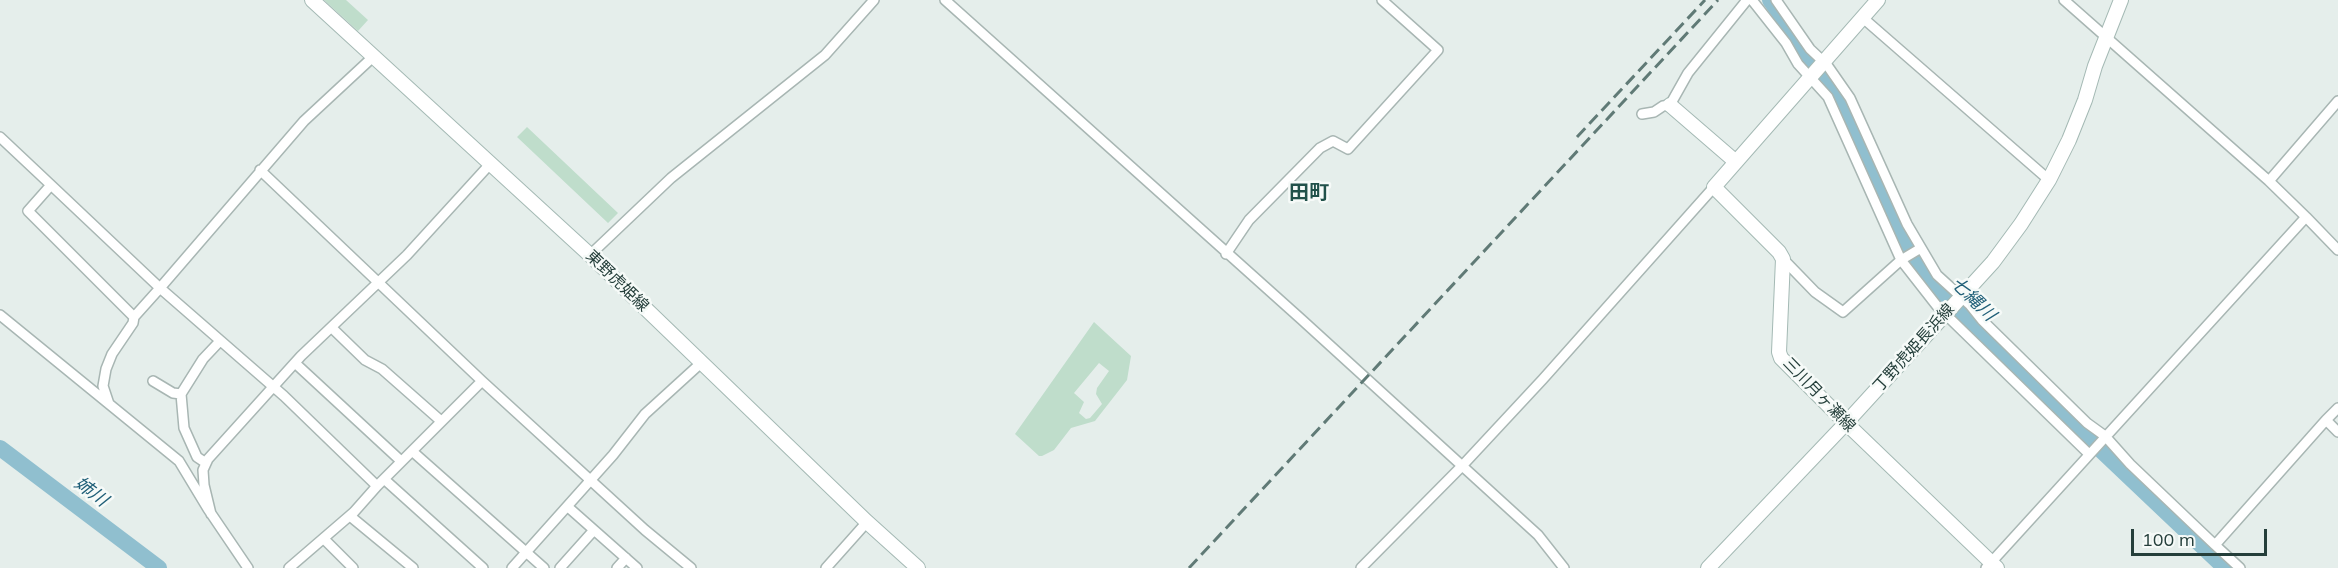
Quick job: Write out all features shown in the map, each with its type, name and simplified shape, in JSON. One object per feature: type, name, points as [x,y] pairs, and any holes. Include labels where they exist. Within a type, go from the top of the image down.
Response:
[{"type":"main road","name":"東野虎姫線","points":[[312,0],[590,255],[867,522],[918,568]]},
{"type":"main road","points":[[1783,259],[1779,252],[1714,187],[1878,0]]},
{"type":"main road","name":"丁野虎姫長浜線","points":[[1707,568],[1846,423],[1993,261],[2022,224],[2049,180],[2069,140],[2121,0]]},
{"type":"main road","points":[[1670,105],[1736,162]]},
{"type":"main road","name":"三川月ヶ瀬線","points":[[1783,259],[1779,352],[1781,358],[1992,566]]},
{"type":"street","points":[[590,255],[671,178],[825,55],[874,0]]},
{"type":"street","points":[[945,0],[1226,254],[1302,319],[1538,535],[1564,568]]},
{"type":"street","points":[[1226,254],[1249,220],[1320,148],[1333,141],[1348,149],[1438,50],[1382,0]]},
{"type":"street","points":[[1642,114],[1670,105],[1688,73],[1748,0]]},
{"type":"street","points":[[1752,0],[1810,77],[1828,97],[1901,260],[1945,312],[2089,454]]},
{"type":"street","points":[[1776,0],[1810,50],[1824,62],[1850,98],[1907,224],[1937,275],[2087,423],[2105,436],[2130,464],[2240,568]]},
{"type":"street","points":[[2064,0],[2269,181],[2338,250]]},
{"type":"street","points":[[1863,18],[2049,180]]},
{"type":"street","points":[[109,404],[104,386],[106,369],[112,354],[133,323],[134,317],[304,121],[374,56]]},
{"type":"street","points":[[2269,181],[2338,101]]},
{"type":"street","points":[[0,137],[160,288],[274,388],[377,486]]},
{"type":"street","points":[[211,514],[203,470],[228,434],[274,388],[295,363],[379,284],[491,163]]},
{"type":"street","points":[[260,170],[482,381],[592,479],[645,530],[691,568]]},
{"type":"street","points":[[51,185],[28,211],[134,317]]},
{"type":"street","points":[[1361,568],[1543,380],[1714,187]]},
{"type":"street","points":[[1992,566],[2105,436],[2306,217]]},
{"type":"street","points":[[1783,259],[1815,292],[1843,312],[1901,260],[1921,248]]},
{"type":"street","points":[[0,315],[179,460],[211,514],[248,568]]},
{"type":"street","points":[[332,328],[365,360],[382,369],[441,420]]},
{"type":"street","points":[[206,463],[197,457],[184,428],[181,394],[203,359],[220,341]]},
{"type":"street","points":[[295,363],[401,461]]},
{"type":"street","points":[[512,568],[568,507],[645,414],[701,363]]},
{"type":"street","points":[[153,381],[173,393],[181,394]]},
{"type":"street","points":[[289,568],[350,516],[441,420],[482,381]]},
{"type":"street","points":[[2215,545],[2338,408]]},
{"type":"street","points":[[2326,420],[2338,432]]},
{"type":"street","points":[[412,451],[544,568]]},
{"type":"street","points":[[384,479],[483,568]]},
{"type":"street","points":[[568,507],[637,568]]},
{"type":"street","points":[[350,516],[413,568]]},
{"type":"street","points":[[826,568],[867,522]]},
{"type":"street","points":[[560,568],[594,530]]},
{"type":"street","points":[[324,539],[353,568]]},
{"type":"street","points":[[617,568],[626,558]]},
{"type":"green space","points":[[324,0],[346,0],[368,20],[358,31]]},
{"type":"green space","points":[[527,127],[618,213],[608,223],[517,137]]},
{"type":"green space","points":[[1094,322],[1131,356],[1127,380],[1095,421],[1071,428],[1054,450],[1039,456],[1015,434]],"holes":[[[1099,363],[1109,371],[1097,388],[1096,394],[1102,404],[1090,418],[1086,419],[1079,413],[1084,402],[1074,393]]]},
{"type":"waterway","name":"七縄川","points":[[1770,0],[1800,42],[1810,61],[1835,92],[1899,234],[1936,290],[2225,568]]},
{"type":"waterway","name":"姉川","points":[[0,448],[159,568]]},
{"type":"railway","points":[[1577,137],[1705,0]]},
{"type":"railway","points":[[1189,568],[1718,0]]},
{"type":"district","name":"田町","points":[[1309,193]]}]
